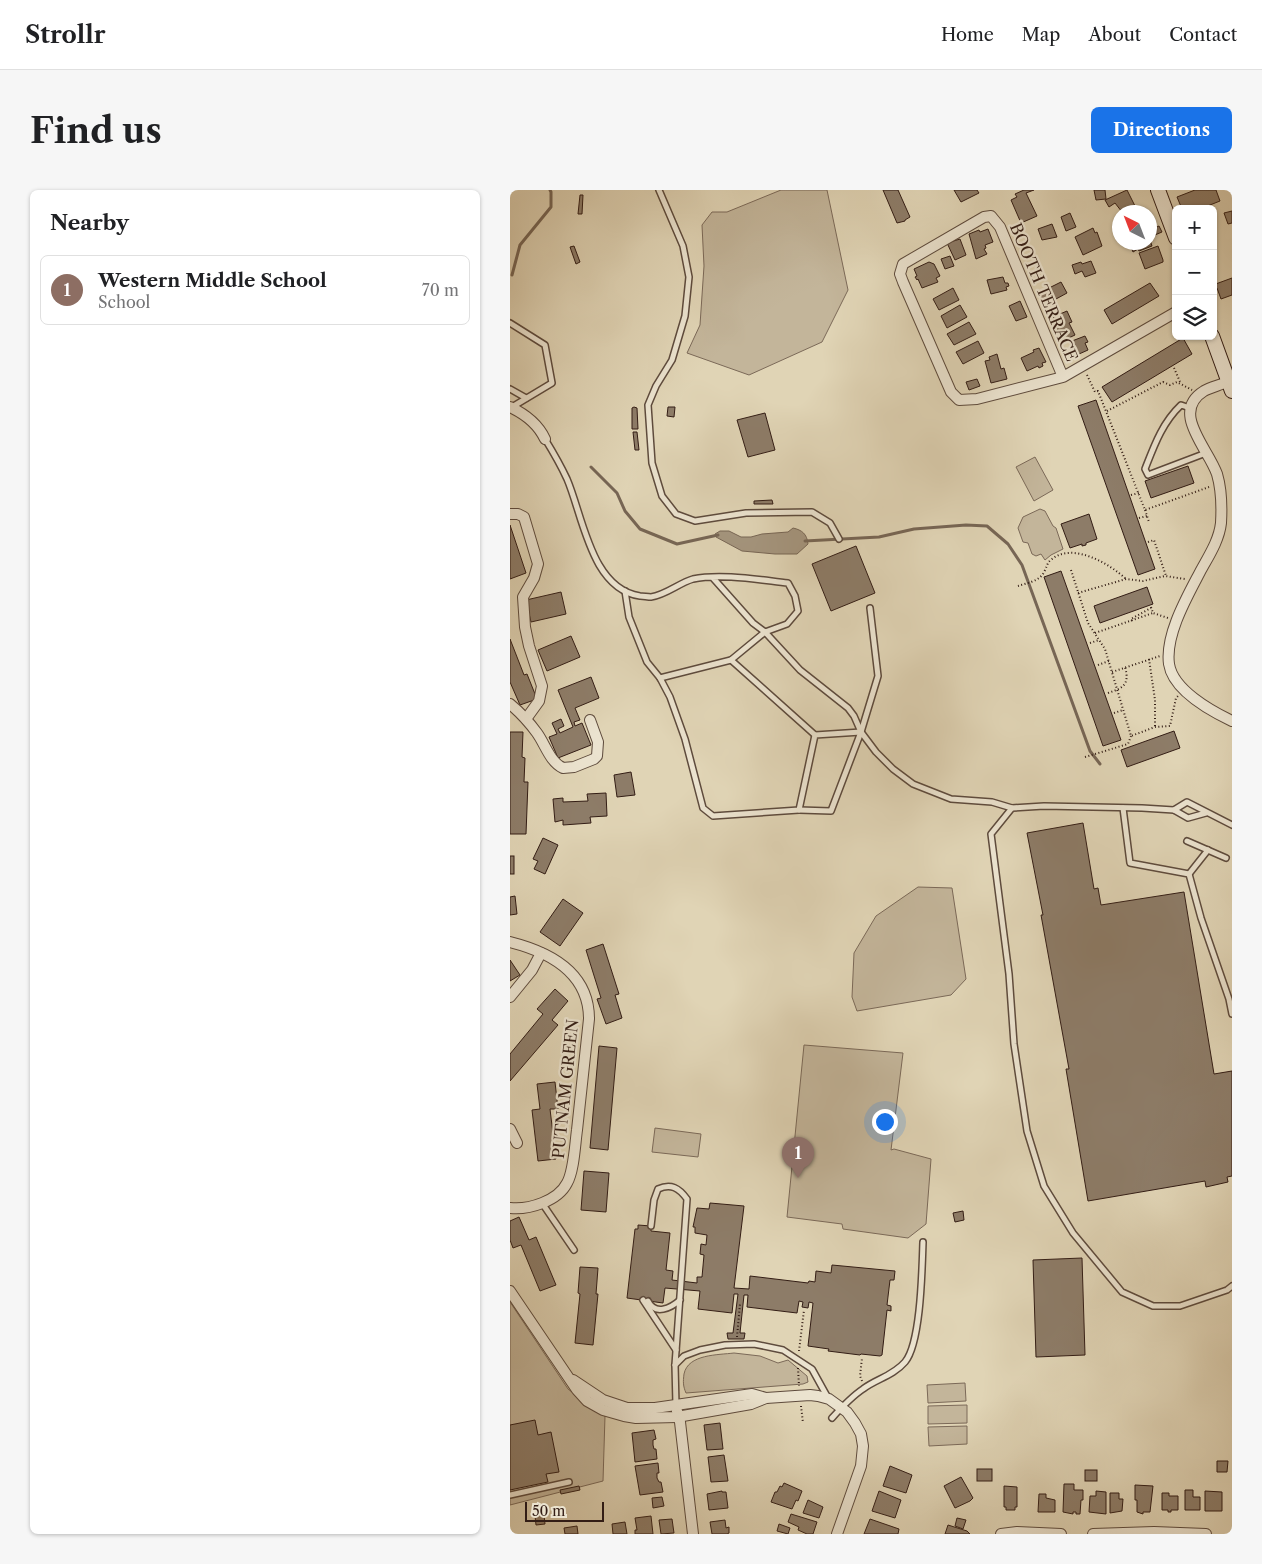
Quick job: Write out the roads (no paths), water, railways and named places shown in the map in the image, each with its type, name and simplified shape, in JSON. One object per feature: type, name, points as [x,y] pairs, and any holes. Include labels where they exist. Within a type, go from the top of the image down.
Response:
[{"type":"main road","points":[[1158,190],[1172,227]]},
{"type":"main road","points":[[1213,340],[1230,386]]},
{"type":"street","name":"BOOTH TERRACE","points":[[991,216],[1000,227],[1064,377],[977,399],[959,400],[951,392],[943,375],[903,282],[900,274],[901,267],[984,217],[991,216]]},
{"type":"street","points":[[1064,377],[1172,314]]},
{"type":"street","points":[[1230,386],[1200,394],[1191,404],[1190,408],[1189,418],[1207,453],[1219,484],[1222,501],[1220,529],[1215,544],[1176,620],[1169,653],[1169,666],[1175,678],[1185,690],[1204,706],[1232,721]]},
{"type":"street","points":[[511,407],[535,424],[545,439]]},
{"type":"street","points":[[510,514],[518,514],[524,517],[537,561],[536,574],[522,600],[529,646],[542,690],[539,701],[526,719]]},
{"type":"street","points":[[510,704],[538,734],[554,762],[566,768],[594,759],[597,756],[598,742],[590,720]]},
{"type":"street","name":"PUTNAM GREEN","points":[[510,942],[561,962],[583,991],[589,1012],[576,1143],[569,1179],[559,1193],[541,1203],[510,1208]]},
{"type":"street","points":[[510,997],[532,970],[541,953]]},
{"type":"street","points":[[510,1129],[517,1143]]},
{"type":"street","points":[[510,1291],[578,1390],[587,1401],[603,1410],[636,1418],[678,1417],[751,1404],[766,1398],[810,1395],[829,1399],[847,1412],[860,1434],[863,1446],[862,1463],[836,1534]]},
{"type":"street","points":[[570,1378],[603,1400],[627,1408],[643,1409],[752,1394],[766,1398]]},
{"type":"street","points":[[676,1405],[680,1422],[693,1534]]},
{"type":"street","points":[[1002,1534],[1017,1532],[1061,1534]]},
{"type":"street","points":[[1093,1534],[1154,1532],[1206,1534]]},
{"type":"lane","points":[[659,190],[683,246],[689,276],[685,316],[672,360],[656,386],[648,405],[652,463],[662,496],[676,514],[695,520],[746,513],[812,512],[830,523],[839,539]]},
{"type":"lane","points":[[510,324],[545,345],[552,382],[511,407]]},
{"type":"lane","points":[[510,389],[526,398]]},
{"type":"lane","points":[[1190,408],[1181,405],[1166,422],[1144,469],[1148,474],[1207,453]]},
{"type":"lane","points":[[545,439],[567,479],[591,550],[608,578],[618,588],[631,594],[651,597],[693,579],[744,578],[788,583],[795,596],[798,611],[787,624],[765,632],[731,660],[660,678]]},
{"type":"lane","points":[[713,578],[753,623],[765,632],[800,670],[848,708],[861,732],[876,752],[893,769],[913,784],[951,799],[992,802],[1012,808],[1044,806],[1174,810],[1188,818],[1206,813]]},
{"type":"lane","points":[[625,591],[628,617],[647,662],[660,678],[670,697],[685,739],[703,808],[713,816],[799,810],[832,811],[861,732],[878,676],[870,608]]},
{"type":"lane","points":[[731,660],[815,735],[861,732]]},
{"type":"lane","points":[[799,810],[815,735]]},
{"type":"lane","points":[[1174,810],[1187,802],[1232,825]]},
{"type":"lane","points":[[1012,808],[992,834],[1009,974],[1014,1044],[1027,1131],[1044,1186],[1073,1233],[1122,1292],[1153,1306],[1180,1306],[1226,1290],[1232,1286]]},
{"type":"lane","points":[[1123,808],[1130,863],[1189,874]]},
{"type":"lane","points":[[1187,840],[1226,858]]},
{"type":"lane","points":[[1189,874],[1208,850]]},
{"type":"lane","points":[[1189,874],[1201,918],[1229,999],[1232,1014]]},
{"type":"lane","points":[[651,1226],[654,1200],[658,1189],[666,1185],[674,1187],[683,1193],[687,1200],[675,1365],[676,1405]]},
{"type":"lane","points":[[541,1203],[574,1250]]},
{"type":"lane","points":[[832,1418],[864,1388],[889,1376],[906,1362],[914,1339],[921,1280],[923,1242]]},
{"type":"lane","points":[[676,1351],[646,1301],[657,1309],[663,1309],[670,1308],[680,1300]]},
{"type":"lane","points":[[675,1365],[684,1356],[700,1350],[725,1345],[754,1344],[783,1350],[812,1369],[829,1399]]},
{"type":"lane","points":[[510,1495],[569,1482]]},
{"type":"waterway","points":[[512,275],[520,245],[551,207],[550,190]]},
{"type":"waterway","points":[[591,467],[617,493],[625,511],[640,529],[677,544],[718,535]]},
{"type":"waterway","points":[[805,541],[879,537],[914,529],[966,525],[987,526],[1008,544],[1022,565],[1090,751],[1100,764]]},
{"type":"place","name":"Western Middle School","points":[[798,1178]]}]
